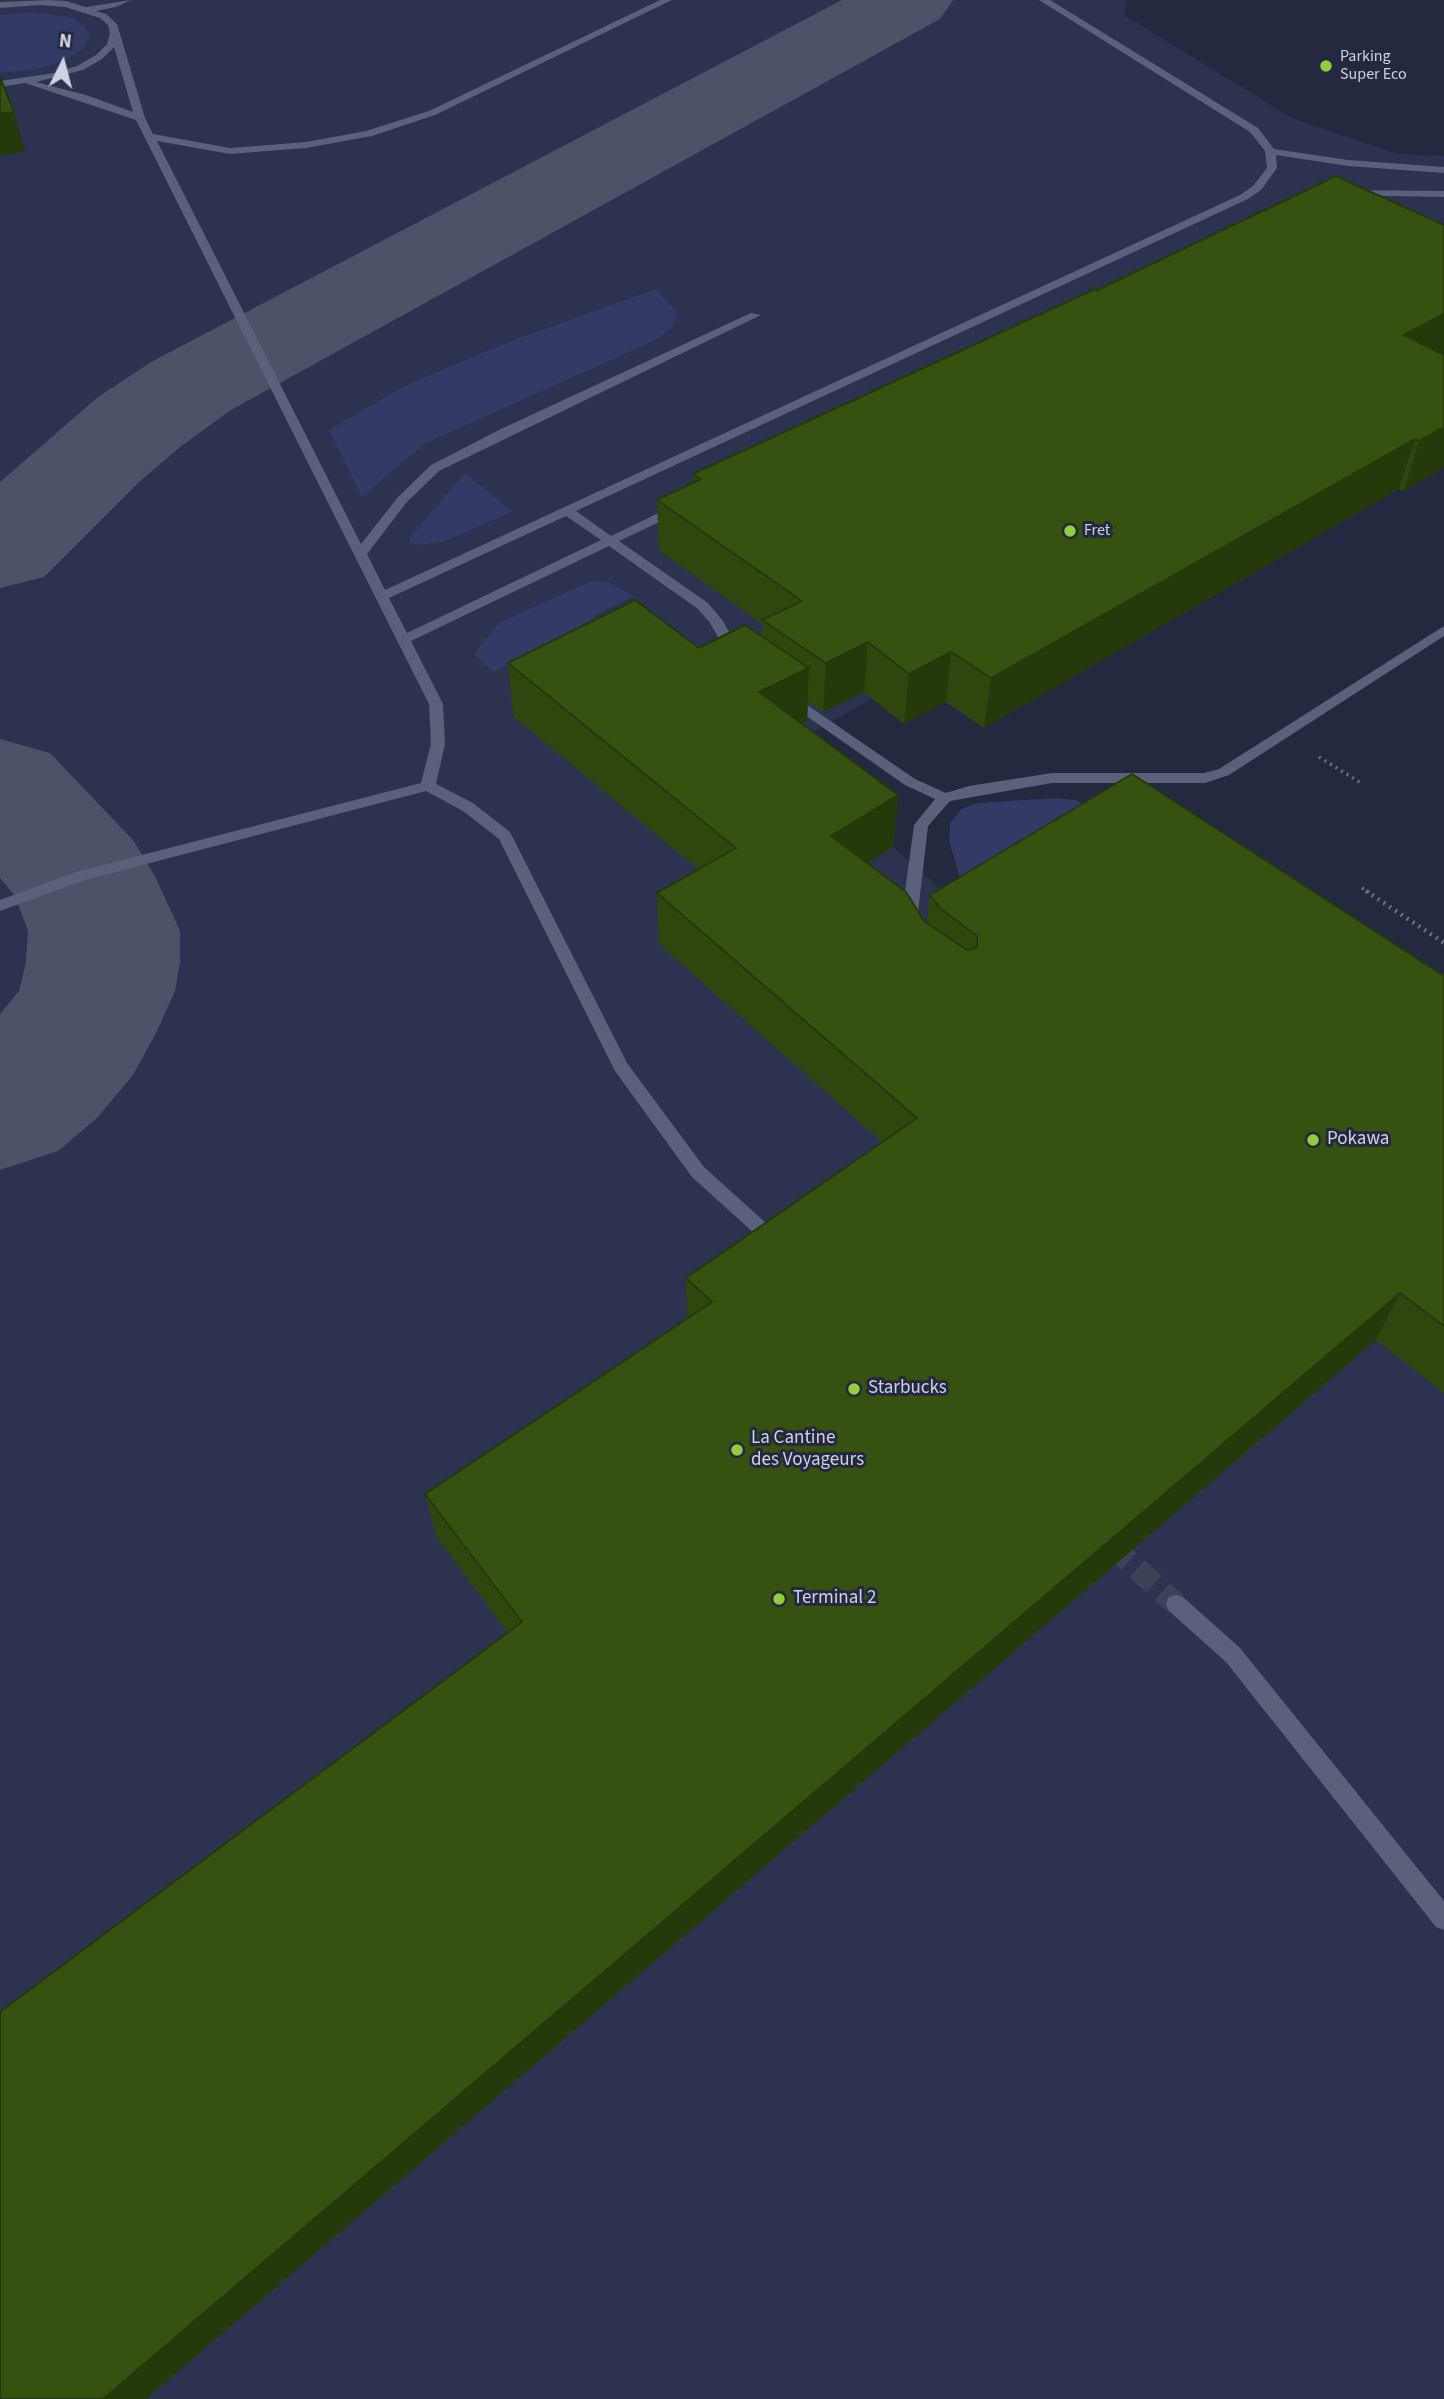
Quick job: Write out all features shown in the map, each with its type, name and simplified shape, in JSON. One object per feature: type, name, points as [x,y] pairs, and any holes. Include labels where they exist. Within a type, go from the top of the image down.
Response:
[{"type":"lane","points":[[0,5],[39,2],[87,5],[126,0]]},
{"type":"lane","points":[[151,137],[196,147],[243,150],[306,145],[368,134],[432,113],[667,0]]},
{"type":"lane","points":[[383,596],[1244,197],[1257,188],[1272,168],[1270,151],[1254,130],[1044,0]]},
{"type":"lane","points":[[87,5],[112,24],[140,118],[436,704],[438,744],[428,786]]},
{"type":"lane","points":[[0,89],[80,68],[99,57],[111,45],[115,33]]},
{"type":"lane","points":[[0,84],[27,82],[83,97],[140,118]]},
{"type":"lane","points":[[1270,151],[1348,163],[1444,170]]},
{"type":"lane","points":[[1333,197],[1361,191],[1444,194]]},
{"type":"lane","points":[[361,553],[402,500],[435,467],[755,315]]},
{"type":"lane","points":[[404,639],[685,505]]},
{"type":"lane","points":[[567,511],[703,606],[716,621],[731,651],[743,665]]},
{"type":"lane","points":[[910,937],[908,928],[921,825],[945,798],[969,791],[1052,778],[1181,780],[1205,778],[1224,772],[1444,630]]},
{"type":"lane","points":[[771,687],[910,782],[945,798]]},
{"type":"lane","points":[[0,906],[81,876],[428,786],[468,807],[505,836],[621,1067],[698,1171],[761,1229]]},
{"type":"lane","points":[[1176,1604],[1233,1655],[1444,1919]]},
{"type":"path","points":[[1362,888],[1444,943]]},
{"type":"shaded area","points":[[0,0],[1127,0],[1124,15],[1292,118],[1398,154],[1444,156],[1444,241],[1380,500],[984,728],[911,677],[772,755],[893,847],[972,917],[1444,1043],[1444,2399],[0,2399]]},
{"type":"shaded area","points":[[30,12],[71,17],[84,25],[89,34],[86,45],[74,55],[55,64],[0,73],[0,15]]},
{"type":"shaded area","points":[[656,289],[677,313],[673,326],[658,339],[424,444],[362,497],[329,430],[404,386],[511,341]]},
{"type":"shaded area","points":[[465,473],[512,512],[445,541],[421,545],[411,543],[409,538]]},
{"type":"shaded area","points":[[591,581],[609,582],[633,596],[593,616],[596,620],[494,672],[474,654],[499,623]]},
{"type":"shaded area","points":[[1057,798],[1076,800],[1120,827],[972,917],[949,841],[950,823],[962,809],[977,803]]},
{"type":"building","points":[[0,77],[14,112],[0,114]]},
{"type":"building","points":[[1336,176],[1444,225],[1444,314],[1404,335],[1444,355],[1444,427],[1419,441],[1415,439],[991,678],[951,652],[909,674],[868,642],[826,663],[762,620],[802,601],[657,500],[701,479],[693,474],[1097,290]]},
{"type":"building","name":"Terminal 2","points":[[635,600],[699,648],[745,625],[809,668],[759,692],[898,795],[831,836],[906,892],[924,921],[967,950],[977,947],[977,936],[940,908],[930,895],[1132,774],[1444,976],[1444,1326],[1400,1293],[103,2399],[0,2399],[0,2012],[522,1622],[425,1494],[712,1302],[686,1278],[917,1118],[657,893],[736,848],[508,663]]},
{"type":"taxiway","points":[[0,550],[96,458],[139,422],[191,386],[909,0]]},
{"type":"taxiway","points":[[0,786],[81,876],[104,931],[103,962],[97,991],[77,1033],[40,1075],[0,1107]]},
{"type":"tunnel","points":[[1106,1541],[1114,1548]]},
{"type":"tunnel","points":[[1112,1546],[1176,1604]]},
{"type":"place","name":"Parking Super Eco","points":[[1326,66]]},
{"type":"place","name":"Fret","points":[[1070,531]]},
{"type":"place","name":"Pokawa","points":[[1313,1140]]},
{"type":"place","name":"Starbucks","points":[[854,1389]]},
{"type":"place","name":"La Cantine des Voyageurs","points":[[737,1450]]},
{"type":"place","name":"Terminal 2","points":[[779,1599]]}]
